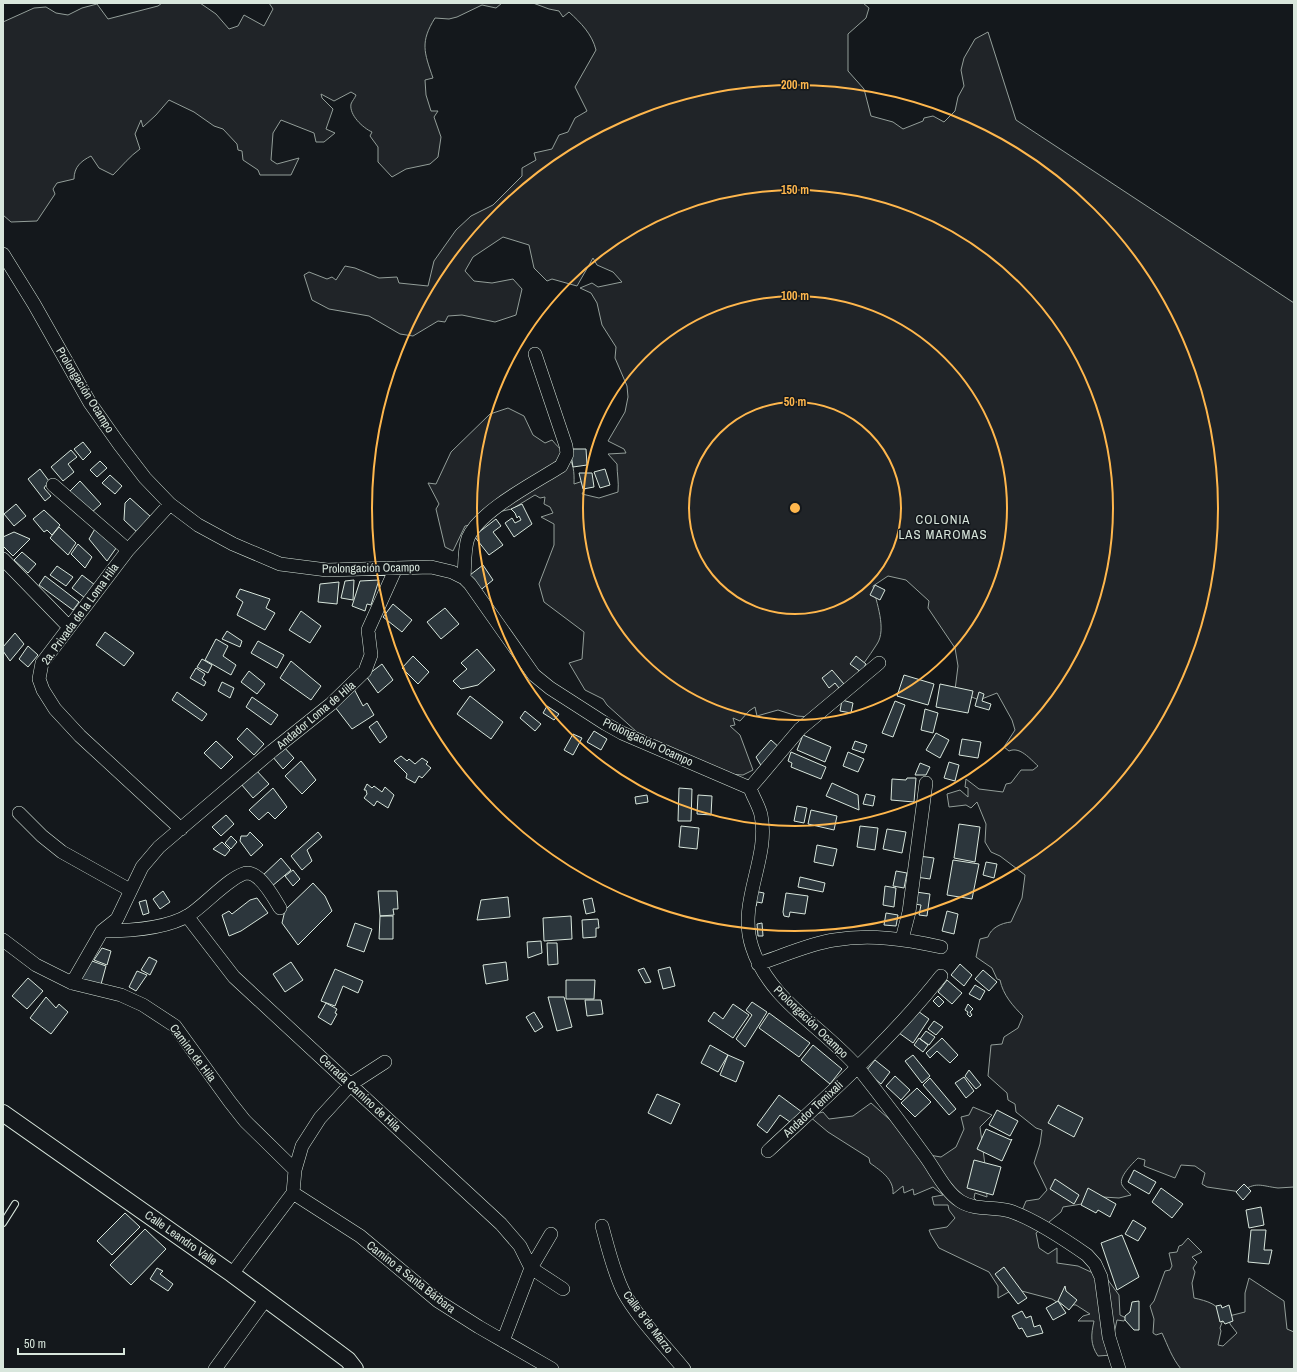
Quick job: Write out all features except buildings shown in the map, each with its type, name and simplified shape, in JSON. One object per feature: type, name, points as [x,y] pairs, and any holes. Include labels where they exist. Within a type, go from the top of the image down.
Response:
[{"type":"street","name":"Prolongación Ocampo","points":[[3,254],[34,304],[90,403],[145,478],[170,504],[198,525],[233,544],[280,564],[327,570],[441,568],[464,578],[528,668],[540,681],[606,724],[750,788],[761,814],[763,835],[761,854],[749,901],[748,915],[751,944],[758,964],[780,993],[858,1068],[950,1191],[961,1202],[976,1207],[996,1208],[1018,1214],[1076,1247],[1091,1260],[1101,1277],[1109,1337],[1119,1369]]},
{"type":"street","points":[[464,578],[465,550],[468,538],[475,525],[500,505],[565,462],[566,446],[535,354]]},
{"type":"street","points":[[53,485],[128,550]]},
{"type":"street","name":"2a. Privada de la Loma Hila","points":[[170,504],[128,550],[42,663],[39,679],[43,690],[55,709],[80,736],[181,829]]},
{"type":"street","points":[[3,559],[69,627]]},
{"type":"street","name":"Andador Loma de Hila","points":[[102,931],[117,919],[142,867],[159,847],[272,751],[331,704],[362,675],[369,664],[371,656],[368,630],[396,568]]},
{"type":"street","points":[[750,788],[800,729],[879,663]]},
{"type":"street","points":[[902,939],[909,912],[926,783]]},
{"type":"street","points":[[19,813],[42,836],[62,852],[130,890]]},
{"type":"street","points":[[72,983],[102,931],[135,930],[188,916],[214,897],[232,880],[241,874],[249,873],[254,875],[265,884],[280,908]]},
{"type":"street","name":"Cerrada Camino de Hila","points":[[188,916],[234,977],[351,1084],[511,1235],[520,1246],[531,1268]]},
{"type":"street","points":[[758,964],[833,940],[870,937],[902,939],[941,946]]},
{"type":"street","name":"Camino de Hila","points":[[3,940],[36,965],[72,983],[121,995],[143,1005],[175,1026],[245,1121],[295,1170]]},
{"type":"street","name":"Andador Temixali","points":[[768,1151],[858,1068],[910,1013],[941,976]]},
{"type":"street","points":[[232,1274],[293,1193],[296,1178],[295,1170],[302,1146],[320,1118],[351,1084],[384,1062]]},
{"type":"street","name":"Calle Leandro Valle","points":[[3,1113],[232,1274],[338,1353],[355,1369]]},
{"type":"street","name":"Camino a Santa Bárbara","points":[[293,1193],[360,1236],[438,1300],[552,1369]]},
{"type":"street","name":"Calle 8 de Marzo","points":[[602,1226],[614,1269],[632,1305],[684,1369]]},
{"type":"street","points":[[503,1340],[531,1268],[551,1234]]},
{"type":"street","points":[[531,1268],[563,1289]]},
{"type":"street","points":[[215,1369],[266,1299]]},
{"type":"lane","points":[[3,1223],[15,1204]]},
{"type":"shaded area","points":[[162,3],[200,3],[216,14],[229,29],[238,26],[244,15],[264,26],[273,9],[269,3],[502,3],[496,8],[482,5],[457,17],[449,19],[435,18],[430,26],[425,41],[425,47],[427,61],[433,78],[425,80],[426,95],[431,111],[438,111],[434,117],[441,137],[438,157],[430,164],[406,169],[392,177],[378,162],[378,147],[370,136],[372,132],[354,117],[351,104],[356,95],[351,92],[334,101],[321,94],[322,98],[333,109],[326,129],[335,133],[324,142],[316,142],[314,133],[281,120],[273,133],[271,160],[277,164],[299,158],[291,175],[260,175],[258,170],[243,160],[242,151],[238,150],[237,144],[223,129],[214,126],[194,112],[169,100],[143,127],[141,120],[135,134],[140,149],[113,175],[99,168],[91,156],[79,165],[75,171],[74,179],[57,183],[53,189],[55,194],[37,221],[11,222],[3,215],[3,22],[34,8],[46,7],[56,13],[68,15],[82,8],[97,4],[108,19],[158,6]]},
{"type":"shaded area","points":[[533,3],[863,3],[869,8],[866,18],[848,34],[848,71],[864,89],[871,116],[893,122],[903,129],[923,121],[924,118],[933,116],[944,122],[955,111],[958,97],[964,86],[961,70],[964,58],[975,39],[988,32],[1016,120],[1294,303],[1294,1187],[1278,1188],[1255,1185],[1241,1192],[1207,1187],[1202,1184],[1205,1173],[1195,1166],[1181,1165],[1175,1178],[1144,1166],[1145,1160],[1138,1158],[1124,1174],[1121,1182],[1131,1195],[1119,1198],[1103,1197],[1088,1203],[1063,1207],[1061,1212],[1036,1233],[1039,1248],[1048,1254],[1057,1248],[1057,1263],[1078,1266],[1108,1280],[1119,1295],[1120,1315],[1126,1318],[1124,1321],[1117,1320],[1112,1343],[1112,1355],[1098,1356],[1092,1339],[1094,1321],[1078,1321],[1083,1316],[1090,1314],[1076,1305],[1060,1304],[1052,1299],[1014,1289],[998,1298],[998,1286],[989,1272],[939,1248],[931,1235],[929,1230],[947,1227],[955,1218],[949,1210],[948,1205],[934,1205],[932,1197],[943,1195],[933,1187],[914,1195],[913,1189],[904,1193],[903,1186],[893,1194],[893,1189],[889,1180],[882,1172],[870,1163],[869,1158],[828,1132],[809,1116],[823,1112],[829,1119],[853,1116],[871,1103],[905,1133],[923,1154],[941,1157],[956,1147],[964,1129],[961,1117],[969,1115],[973,1107],[992,1115],[980,1127],[987,1197],[975,1193],[974,1198],[984,1208],[1021,1213],[1026,1201],[1039,1199],[1047,1190],[1034,1163],[1040,1144],[1042,1130],[1036,1128],[1016,1112],[1015,1104],[1008,1100],[1007,1093],[988,1076],[991,1045],[1002,1044],[1004,1037],[1018,1028],[1023,1016],[1003,991],[1000,980],[997,979],[992,968],[976,957],[980,939],[988,937],[991,931],[997,926],[1011,922],[1022,898],[1025,875],[1000,856],[991,852],[985,842],[986,824],[977,802],[971,808],[966,805],[949,807],[947,794],[960,790],[968,797],[968,788],[965,787],[966,779],[979,789],[1003,792],[1006,784],[1011,783],[1021,770],[1033,770],[1038,766],[1021,752],[1017,750],[1009,751],[1004,747],[1015,730],[1012,720],[997,693],[979,700],[955,690],[958,666],[955,648],[928,608],[929,601],[906,580],[888,576],[873,586],[881,623],[880,638],[853,681],[840,685],[822,718],[797,716],[778,710],[757,716],[755,707],[740,721],[733,718],[735,725],[730,726],[740,735],[753,770],[743,775],[727,774],[645,749],[638,733],[607,705],[603,699],[585,690],[569,663],[582,659],[584,632],[544,602],[539,584],[554,545],[554,524],[541,517],[553,513],[550,507],[544,504],[545,497],[540,498],[535,495],[512,509],[488,514],[475,524],[465,526],[453,551],[445,547],[436,509],[439,504],[428,483],[436,484],[451,452],[490,414],[508,408],[524,416],[533,435],[545,443],[552,440],[566,455],[572,463],[574,484],[586,480],[588,484],[582,494],[599,498],[618,492],[617,464],[608,454],[626,453],[624,449],[608,441],[625,412],[628,397],[627,386],[615,358],[616,347],[602,325],[597,303],[591,293],[580,288],[592,283],[598,287],[622,282],[613,272],[597,265],[593,258],[577,286],[552,279],[547,281],[534,268],[529,245],[503,237],[473,257],[465,271],[474,281],[492,283],[513,279],[522,289],[516,315],[495,322],[462,315],[448,316],[445,322],[438,321],[413,336],[400,334],[369,316],[329,309],[312,300],[304,275],[309,272],[327,279],[332,277],[336,280],[345,266],[355,268],[379,278],[397,277],[399,283],[428,286],[434,261],[456,230],[471,216],[493,205],[522,176],[522,168],[536,160],[534,153],[552,149],[559,135],[568,132],[575,118],[587,111],[575,87],[596,50],[592,39],[582,25],[569,12],[563,17],[559,11]]},
{"type":"shaded area","points":[[1188,1238],[1202,1252],[1192,1257],[1197,1262],[1193,1268],[1195,1272],[1192,1283],[1194,1298],[1216,1306],[1224,1317],[1220,1328],[1221,1331],[1218,1345],[1223,1346],[1237,1333],[1230,1324],[1229,1316],[1245,1312],[1245,1293],[1249,1278],[1284,1301],[1287,1329],[1294,1332],[1294,1369],[1181,1369],[1162,1333],[1156,1335],[1153,1333],[1154,1319],[1150,1306],[1154,1301],[1165,1271],[1170,1270],[1172,1266],[1169,1253],[1177,1252],[1179,1246],[1182,1245]]},
{"type":"district","name":"COLONIA LAS MAROMAS","points":[[943,526]]}]
